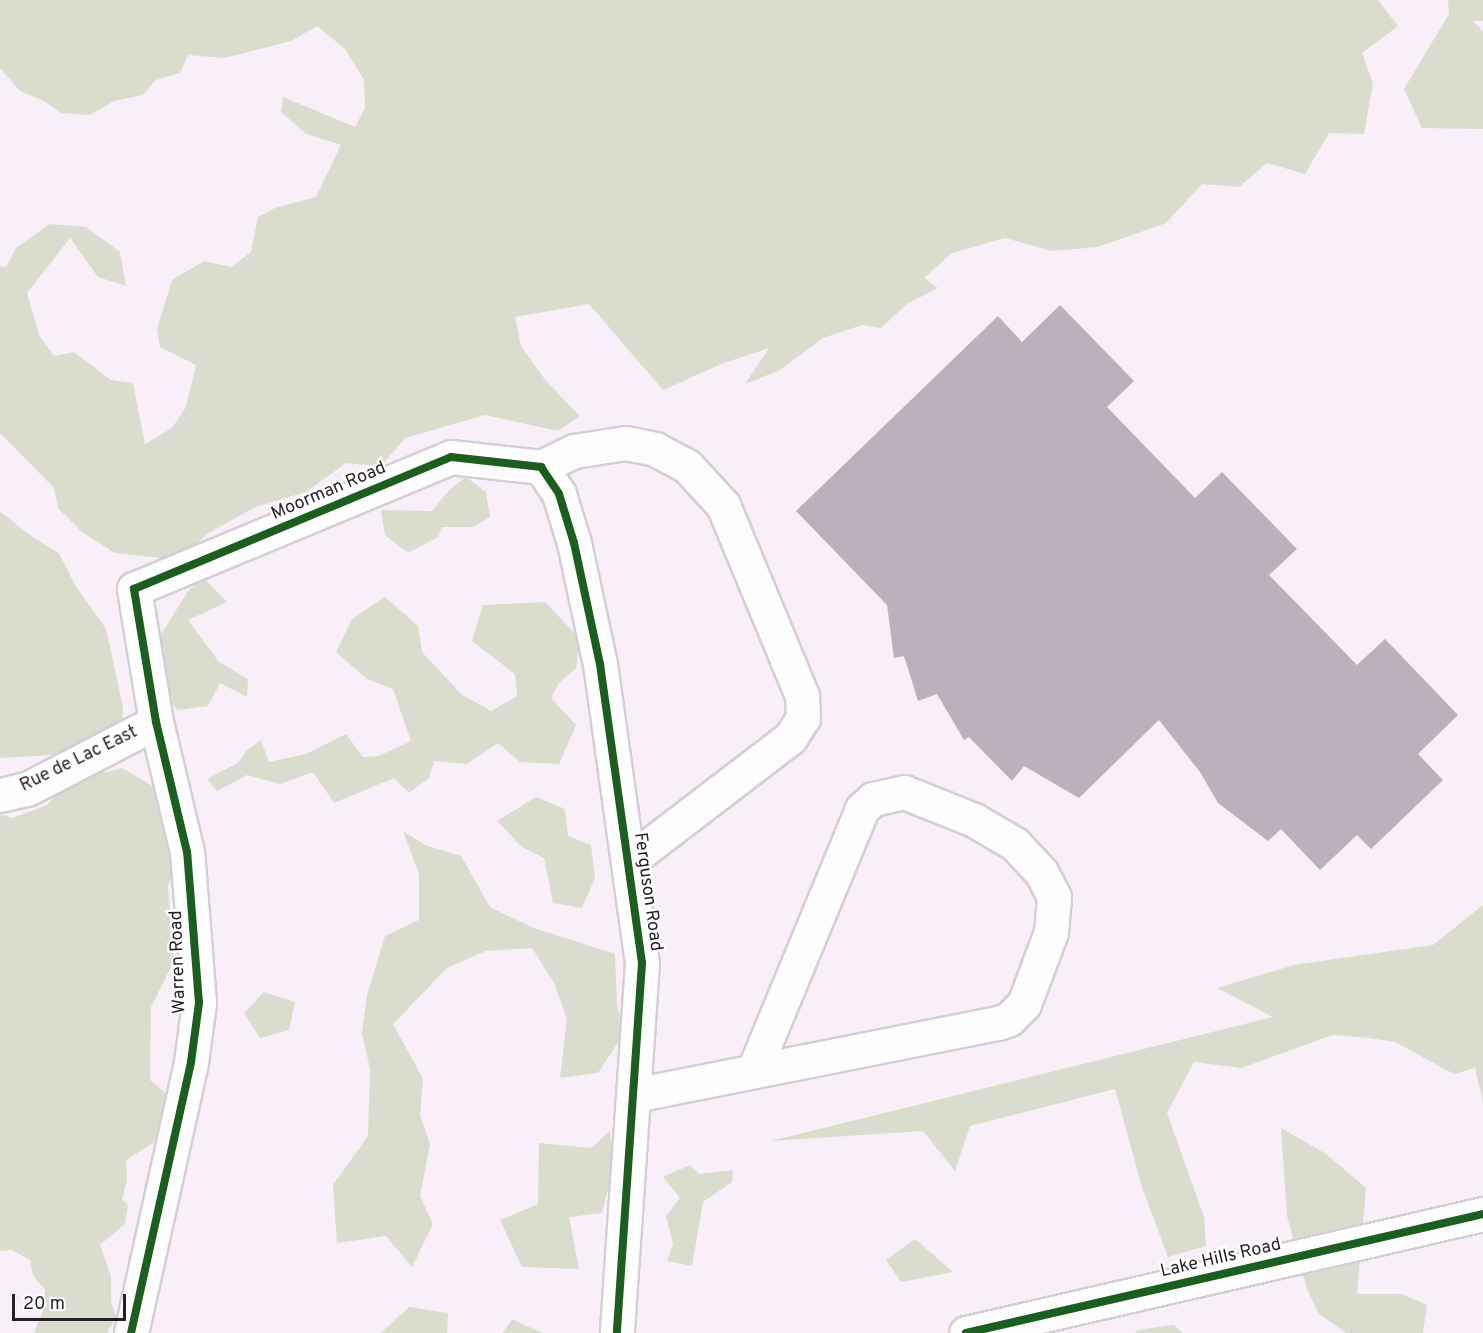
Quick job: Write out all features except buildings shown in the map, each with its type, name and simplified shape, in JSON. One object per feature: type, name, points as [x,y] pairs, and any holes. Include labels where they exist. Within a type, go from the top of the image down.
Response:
[{"type":"street","points":[[541,467],[574,451],[625,443],[655,449],[687,466],[723,505],[802,696],[803,718],[790,738],[628,862]]},
{"type":"street","name":"Moorman Road","points":[[134,589],[451,457],[541,467]]},
{"type":"street","name":"Ferguson Road","points":[[541,467],[559,494],[574,543],[600,664],[642,963],[617,1333]]},
{"type":"street","name":"Warren Road","points":[[131,1333],[191,1062],[199,1004],[187,852],[156,722],[134,589]]},
{"type":"street","name":"Rue de Lac East","points":[[0,795],[27,789],[156,722]]},
{"type":"street","points":[[634,1095],[1009,1019],[1024,1004],[1051,932],[1054,897],[1041,872],[1015,844],[974,820],[904,792],[873,799],[862,809],[754,1070]]},
{"type":"street","name":"Lake Hills Road","points":[[966,1333],[1483,1214]]},
{"type":"shaded area","points":[[0,0],[1378,0],[1398,26],[1362,53],[1373,83],[1364,134],[1329,133],[1305,174],[1267,163],[1239,187],[1202,184],[1166,223],[1098,247],[1052,251],[1005,238],[952,253],[924,278],[938,288],[907,304],[881,328],[862,325],[823,338],[780,370],[745,384],[769,348],[721,364],[663,390],[589,304],[515,317],[521,346],[546,381],[580,416],[558,431],[485,415],[405,438],[381,466],[346,463],[306,492],[255,507],[207,534],[180,560],[115,553],[82,532],[58,508],[54,488],[0,433],[0,266],[6,267],[16,248],[50,224],[86,227],[120,252],[126,286],[98,277],[70,238],[27,293],[39,335],[54,356],[74,352],[111,380],[133,383],[145,444],[172,428],[186,407],[196,365],[160,347],[157,329],[172,280],[204,261],[231,267],[251,252],[258,217],[275,208],[316,197],[341,145],[306,134],[281,112],[283,97],[355,127],[365,108],[364,80],[345,49],[317,26],[291,41],[224,58],[188,55],[180,73],[156,80],[143,95],[114,101],[90,115],[61,113],[44,101],[20,91],[0,68]]},
{"type":"shaded area","points":[[1448,0],[1483,0],[1483,21],[1473,21],[1483,32],[1483,129],[1422,128],[1404,89],[1449,14]]},
{"type":"shaded area","points":[[466,477],[486,492],[490,517],[473,527],[442,527],[438,537],[408,553],[385,535],[381,510],[432,511],[449,490]]},
{"type":"shaded area","points":[[0,511],[32,537],[59,553],[75,585],[106,629],[123,707],[122,730],[97,744],[52,755],[0,758]]},
{"type":"shaded area","points":[[204,578],[227,602],[188,620],[219,662],[248,679],[247,697],[220,683],[208,706],[177,710],[160,683],[159,638],[188,591]]},
{"type":"shaded area","points":[[385,597],[418,626],[422,652],[461,694],[491,711],[517,696],[515,674],[472,641],[483,605],[545,602],[580,639],[576,668],[559,683],[551,698],[576,725],[559,764],[520,762],[498,743],[467,764],[434,761],[429,778],[409,793],[394,778],[334,803],[313,772],[280,784],[247,775],[217,791],[207,779],[238,763],[247,750],[261,740],[269,762],[306,754],[346,734],[363,757],[379,756],[411,741],[393,689],[367,679],[336,652],[352,619]]},
{"type":"shaded area","points":[[122,768],[151,785],[170,818],[167,842],[174,871],[168,886],[174,961],[151,1007],[150,1080],[194,1117],[162,1124],[153,1143],[126,1160],[127,1180],[122,1199],[128,1205],[125,1224],[100,1245],[111,1276],[111,1302],[116,1317],[107,1333],[34,1333],[45,1305],[45,1290],[33,1275],[30,1260],[12,1250],[0,1251],[0,814],[13,818],[47,805],[68,781]]},
{"type":"shaded area","points":[[536,797],[565,809],[568,836],[591,845],[595,878],[582,908],[553,903],[544,858],[522,847],[497,821]]},
{"type":"shaded area","points":[[403,831],[427,846],[461,856],[490,907],[531,927],[615,954],[617,1005],[624,1033],[598,1073],[560,1078],[567,1019],[554,983],[532,948],[486,951],[447,968],[393,1024],[423,1079],[420,1115],[430,1144],[420,1196],[433,1224],[412,1267],[386,1236],[337,1243],[333,1185],[368,1136],[370,1069],[362,1033],[367,995],[385,936],[419,920],[419,874]]},
{"type":"shaded area","points":[[1483,905],[1483,1102],[1475,1068],[1454,1074],[1395,1042],[1369,1038],[1333,1035],[1241,1068],[1194,1062],[1167,1113],[1204,1217],[1206,1246],[1168,1257],[1142,1187],[1115,1089],[970,1126],[955,1171],[923,1131],[771,1141],[1273,1017],[1217,988],[1294,965],[1433,945]]},
{"type":"shaded area","points":[[264,992],[295,1002],[289,1030],[260,1038],[244,1013]]},
{"type":"shaded area","points":[[1281,1128],[1326,1154],[1366,1188],[1357,1294],[1402,1294],[1427,1305],[1423,1333],[1346,1333],[1319,1314],[1307,1289],[1287,1216]]},
{"type":"shaded area","points":[[610,1131],[613,1169],[602,1213],[569,1217],[579,1269],[522,1267],[500,1220],[538,1204],[539,1143],[591,1148]]},
{"type":"shaded area","points":[[690,1165],[699,1174],[733,1170],[732,1182],[703,1202],[692,1266],[667,1261],[673,1244],[666,1216],[680,1198],[663,1177]]},
{"type":"shaded area","points":[[915,1239],[953,1272],[901,1282],[886,1260]]},
{"type":"shaded area","points":[[409,1307],[448,1313],[447,1333],[381,1333]]},
{"type":"shaded area","points":[[512,1319],[542,1333],[503,1333]]},
{"type":"shaded area","points":[[1174,1325],[1183,1333],[1135,1333],[1137,1330]]},
{"type":"cycle path","points":[[131,1333],[191,1062],[199,1003],[187,852],[156,722],[134,589],[451,457],[541,467],[559,494],[574,543],[600,664],[642,963],[617,1333]]},
{"type":"cycle path","points":[[966,1333],[1483,1214]]}]
